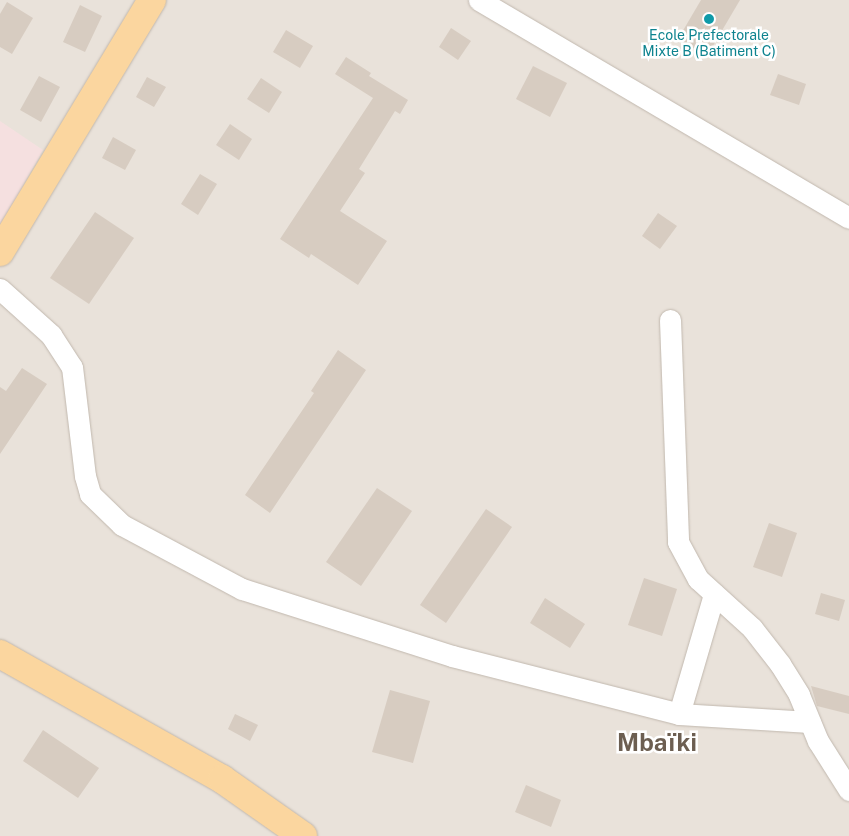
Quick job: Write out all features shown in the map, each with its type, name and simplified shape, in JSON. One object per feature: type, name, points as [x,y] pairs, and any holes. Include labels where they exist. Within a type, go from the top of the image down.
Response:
[{"type":"main road","points":[[0,252],[152,0]]},
{"type":"main road","points":[[0,654],[222,779],[303,836]]},
{"type":"street","points":[[479,0],[849,218]]},
{"type":"street","points":[[0,289],[51,335],[72,367],[84,476],[90,494],[122,525],[242,589],[279,603],[452,656],[679,714],[810,722]]},
{"type":"street","points":[[670,320],[678,542],[698,579],[752,628],[780,664],[810,722],[849,790]]},
{"type":"street","points":[[679,714],[714,594]]},
{"type":"shaded area","points":[[0,0],[849,0],[849,836],[0,836]]},
{"type":"shaded area","points":[[0,121],[43,150],[0,227]]},
{"type":"building","name":"Ecole Prefectorale Mixte B (Batiment C)","points":[[701,0],[740,0],[707,56],[678,39]]},
{"type":"building","points":[[7,2],[33,18],[12,54],[0,47],[0,14]]},
{"type":"building","points":[[80,5],[102,16],[85,52],[63,42]]},
{"type":"building","points":[[451,28],[471,41],[458,60],[439,47]]},
{"type":"building","points":[[286,30],[313,46],[300,68],[273,52]]},
{"type":"building","points":[[346,57],[371,73],[369,76],[408,100],[400,114],[395,111],[359,169],[365,173],[340,211],[387,241],[358,285],[311,254],[309,258],[280,239],[373,98],[335,74]]},
{"type":"building","points":[[533,66],[567,83],[550,117],[516,99]]},
{"type":"building","points":[[778,74],[806,84],[799,105],[770,95]]},
{"type":"building","points":[[39,76],[60,87],[41,122],[20,110]]},
{"type":"building","points":[[147,77],[166,87],[154,107],[136,97]]},
{"type":"building","points":[[261,78],[282,92],[269,113],[247,99]]},
{"type":"building","points":[[230,124],[252,139],[239,160],[216,145]]},
{"type":"building","points":[[113,137],[136,150],[125,170],[102,158]]},
{"type":"building","points":[[200,174],[217,184],[198,215],[181,204]]},
{"type":"building","points":[[95,212],[134,238],[89,304],[50,278]]},
{"type":"building","points":[[658,213],[677,226],[660,249],[642,236]]},
{"type":"building","points":[[338,350],[366,370],[270,513],[245,495],[314,393],[311,391]]},
{"type":"building","points":[[22,368],[47,384],[0,454],[0,387],[6,391]]},
{"type":"building","points":[[377,488],[412,511],[361,586],[326,562]]},
{"type":"building","points":[[486,509],[512,527],[446,623],[420,605]]},
{"type":"building","points":[[769,523],[797,533],[782,577],[753,567]]},
{"type":"building","points":[[644,578],[677,589],[662,636],[628,625]]},
{"type":"building","points":[[821,593],[845,600],[839,621],[815,614]]},
{"type":"building","points":[[545,598],[585,624],[570,648],[530,623]]},
{"type":"building","points":[[811,686],[849,696],[849,714],[817,706]]},
{"type":"building","points":[[390,690],[430,701],[413,763],[372,752]]},
{"type":"building","points":[[235,714],[258,725],[250,741],[228,729]]},
{"type":"building","points":[[43,730],[99,768],[78,798],[23,761]]},
{"type":"building","points":[[526,785],[561,800],[551,827],[515,812]]},
{"type":"place","name":"Ecole Prefectorale Mixte B (Batiment C)","points":[[709,19]]},
{"type":"district","name":"Mbaïki","points":[[657,743]]}]
